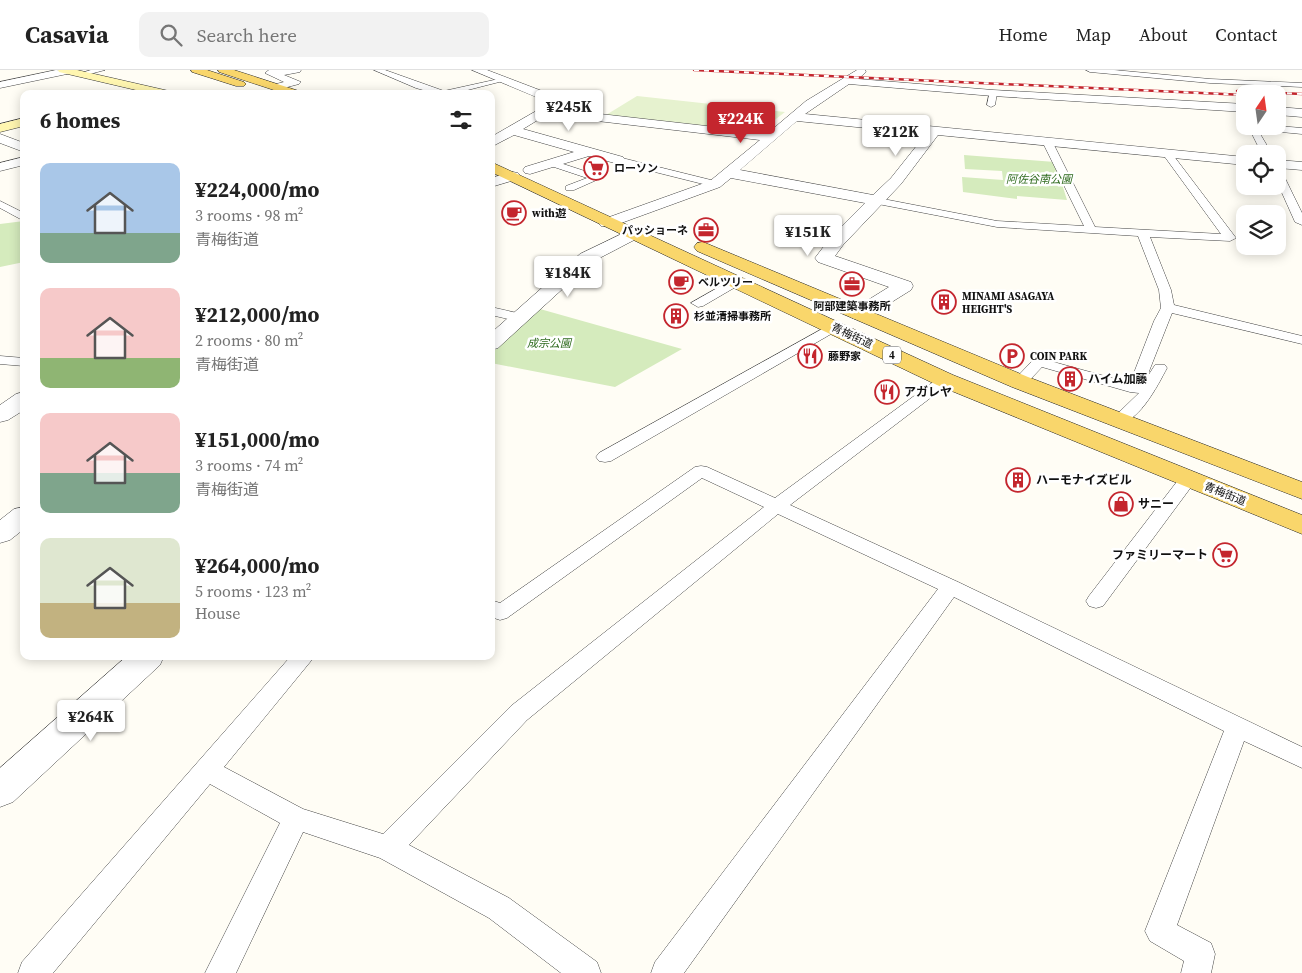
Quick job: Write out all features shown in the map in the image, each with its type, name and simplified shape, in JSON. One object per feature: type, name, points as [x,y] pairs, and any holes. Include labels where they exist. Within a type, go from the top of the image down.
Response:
[{"type":"main road","points":[[196,70],[273,90]]},
{"type":"main road","points":[[223,70],[273,90]]},
{"type":"main road","name":"青梅街道","points":[[495,157],[607,222],[631,225],[859,314],[1020,382],[1302,491]]},
{"type":"main road","name":"青梅街道","points":[[495,167],[570,188],[631,225],[735,282],[945,380],[1302,525]]},
{"type":"street","points":[[273,90],[295,82],[270,73],[296,70]]},
{"type":"street","points":[[477,70],[559,102],[495,141]]},
{"type":"street","points":[[495,340],[586,258],[631,225],[715,184],[810,104],[865,70]]},
{"type":"street","points":[[0,85],[65,71],[151,90]]},
{"type":"street","points":[[847,81],[992,99],[1236,108]]},
{"type":"street","points":[[543,111],[771,137]]},
{"type":"street","points":[[1286,112],[1302,113]]},
{"type":"street","points":[[796,117],[1236,160]]},
{"type":"street","points":[[0,128],[20,123]]},
{"type":"street","points":[[512,130],[618,160]]},
{"type":"street","points":[[859,314],[904,286],[824,258],[896,181],[935,130]]},
{"type":"street","points":[[0,138],[20,146]]},
{"type":"street","points":[[495,182],[587,152]]},
{"type":"street","points":[[0,167],[20,162]]},
{"type":"street","points":[[1286,165],[1302,166]]},
{"type":"street","points":[[730,173],[878,201]]},
{"type":"street","points":[[0,415],[20,402]]},
{"type":"street","points":[[0,534],[20,517]]},
{"type":"street","points":[[0,791],[144,660]]},
{"type":"lane","points":[[82,74],[101,70]]},
{"type":"lane","points":[[378,70],[432,90]]},
{"type":"lane","points":[[1090,70],[1186,79],[1302,85]]},
{"type":"lane","points":[[1239,72],[1249,83]]},
{"type":"lane","points":[[461,90],[503,80]]},
{"type":"lane","points":[[1286,131],[1302,131]]},
{"type":"lane","points":[[1047,141],[1090,229]]},
{"type":"lane","points":[[878,201],[997,224],[1230,238],[1167,153]]},
{"type":"lane","points":[[618,160],[715,184]]},
{"type":"lane","points":[[551,163],[596,178],[570,188]]},
{"type":"lane","points":[[1286,191],[1301,222]]},
{"type":"lane","points":[[0,204],[20,216]]},
{"type":"lane","points":[[1020,382],[1039,362],[1135,389],[1161,321],[1168,308],[1165,290],[1143,233]]},
{"type":"lane","points":[[698,304],[735,282]]},
{"type":"lane","points":[[1168,308],[1302,340]]},
{"type":"lane","points":[[495,312],[520,318]]},
{"type":"lane","points":[[605,457],[833,327]]},
{"type":"lane","points":[[0,360],[20,362]]},
{"type":"lane","points":[[1119,420],[1144,397],[1160,368]]},
{"type":"lane","points":[[388,848],[519,713],[777,506],[945,380]]},
{"type":"lane","points":[[495,610],[500,613],[701,471],[951,587],[1302,758]]},
{"type":"lane","points":[[1096,601],[1188,479]]},
{"type":"lane","points":[[666,973],[951,587]]},
{"type":"lane","points":[[32,973],[301,660]]},
{"type":"lane","points":[[1196,973],[1200,954],[1160,931],[1237,727]]},
{"type":"lane","points":[[207,770],[296,818],[388,848],[499,908],[586,973]]},
{"type":"lane","points":[[220,973],[296,818]]},
{"type":"green space","points":[[637,96],[785,112],[759,132],[606,115]]},
{"type":"green space","name":"阿佐谷南公園","points":[[964,155],[1055,162],[1067,200],[1017,196],[1017,199],[963,192],[962,177],[1003,180],[1002,171],[965,169]]},
{"type":"green space","points":[[20,222],[20,263],[0,267],[0,224]]},
{"type":"green space","name":"成宗公園","points":[[540,309],[682,349],[615,387],[495,364],[495,350]]},
{"type":"railway","points":[[694,70],[1236,95]]},
{"type":"railway","points":[[1286,93],[1302,94]]},
{"type":"place","name":"ローソン","points":[[596,168]]},
{"type":"place","name":"with遊","points":[[514,213]]},
{"type":"place","name":"パッショーネ","points":[[706,230]]},
{"type":"place","name":"ベルツリー","points":[[681,282]]},
{"type":"place","name":"阿部建築事務所","points":[[852,284]]},
{"type":"place","name":"MINAMI ASAGAYA HEIGHT'S","points":[[944,302]]},
{"type":"place","name":"杉並清掃事務所","points":[[676,316]]},
{"type":"place","name":"藤野家","points":[[810,356]]},
{"type":"place","name":"COIN PARK","points":[[1012,356]]},
{"type":"place","name":"ハイム加藤","points":[[1070,379]]},
{"type":"place","name":"アガレヤ","points":[[887,392]]},
{"type":"place","name":"ハーモナイズビル","points":[[1018,480]]},
{"type":"place","name":"サニー","points":[[1121,504]]},
{"type":"place","name":"ファミリーマート","points":[[1225,555]]}]
